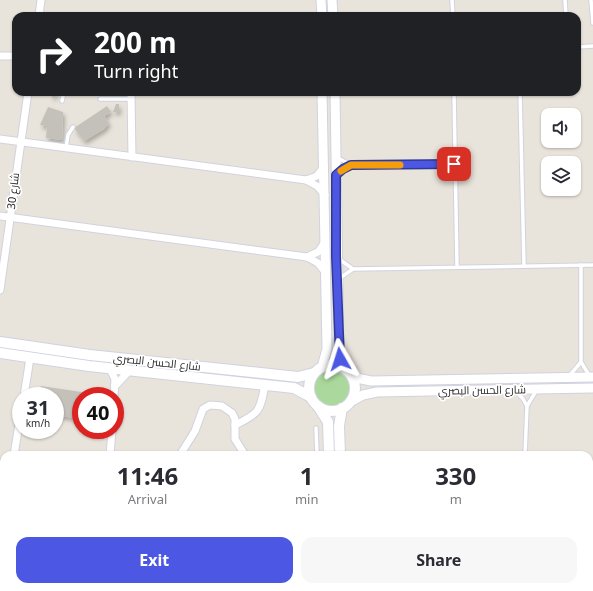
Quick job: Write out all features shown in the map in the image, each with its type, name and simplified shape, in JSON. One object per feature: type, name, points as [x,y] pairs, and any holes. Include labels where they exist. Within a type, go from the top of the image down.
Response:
[{"type":"main road","name":"شارع الحسن البصري","points":[[1,340],[97,356],[298,377],[318,370]]},
{"type":"main road","name":"شارع الحسن البصري","points":[[0,353],[110,369],[294,388],[311,397]]},
{"type":"main road","points":[[329,451],[328,422],[311,397],[310,385],[318,370],[333,365],[344,368],[352,377],[355,390],[346,405],[339,426],[340,451]]},
{"type":"main road","points":[[318,406],[330,410],[346,405]]},
{"type":"street","points":[[40,12],[41,0]]},
{"type":"street","points":[[321,0],[322,12]]},
{"type":"street","points":[[332,0],[333,12]]},
{"type":"street","points":[[0,56],[12,56]]},
{"type":"street","name":"شارع 30","points":[[0,290],[27,96]]},
{"type":"street","points":[[131,96],[132,157]]},
{"type":"street","points":[[318,370],[327,349],[322,96]]},
{"type":"street","points":[[335,96],[336,256],[339,348],[344,368]]},
{"type":"street","points":[[0,139],[306,180],[317,186],[325,195]]},
{"type":"street","points":[[306,180],[317,176],[324,167]]},
{"type":"street","points":[[0,216],[307,257],[318,263],[326,273]]},
{"type":"street","points":[[307,257],[318,252],[325,242]]},
{"type":"street","points":[[25,387],[30,358]]},
{"type":"street","points":[[110,369],[115,386]]},
{"type":"street","points":[[115,386],[129,371]]},
{"type":"street","name":"شارع الحسن البصري","points":[[352,377],[371,381],[592,377]]},
{"type":"street","points":[[236,425],[253,416],[258,410],[265,385]]},
{"type":"street","name":"شارع الحسن البصري","points":[[346,405],[373,393],[593,388]]},
{"type":"street","points":[[182,451],[195,431],[201,414],[206,406],[215,405],[228,408],[235,419],[235,440],[242,451]]},
{"type":"street","points":[[15,451],[17,439]]},
{"type":"street","points":[[110,451],[111,439]]},
{"type":"lane","points":[[452,0],[453,12]]},
{"type":"lane","points":[[565,0],[566,12]]},
{"type":"lane","points":[[591,0],[593,23]]},
{"type":"lane","points":[[581,47],[593,46]]},
{"type":"lane","points":[[62,101],[63,96]]},
{"type":"lane","points":[[100,99],[123,96]]},
{"type":"lane","points":[[454,96],[457,267]]},
{"type":"lane","points":[[520,96],[524,266]]},
{"type":"lane","points":[[66,148],[68,135],[73,127]]},
{"type":"lane","points":[[336,156],[343,162],[351,165],[454,164]]},
{"type":"lane","points":[[336,175],[351,165]]},
{"type":"lane","points":[[336,256],[353,269]]},
{"type":"lane","points":[[581,265],[581,362],[592,377]]},
{"type":"lane","points":[[337,282],[344,274],[353,269],[593,265]]},
{"type":"lane","points":[[568,378],[581,362]]},
{"type":"lane","points":[[525,451],[527,406],[530,398],[538,389]]},
{"type":"lane","points":[[514,390],[521,396],[527,406]]},
{"type":"lane","points":[[316,428],[317,451]]},
{"type":"lane","points":[[477,591],[493,591]]},
{"type":"green space","points":[[327,371],[335,371],[342,374],[347,379],[350,390],[347,401],[342,406],[335,409],[327,409],[320,406],[315,401],[312,394],[312,386],[315,379],[320,374]]},
{"type":"building","points":[[116,104],[119,104],[119,112],[113,112]]},
{"type":"building","points":[[107,106],[111,112],[104,116],[109,123],[104,129],[84,141],[74,128]]},
{"type":"building","points":[[48,107],[63,112],[62,140],[46,138],[47,126],[40,125]]},
{"type":"building","points":[[64,389],[72,391],[72,418],[64,416]]},
{"type":"slow traffic","points":[[341,171],[351,165],[400,165]]},
{"type":"route","points":[[340,359],[336,256],[336,175],[351,165],[454,164]]}]
